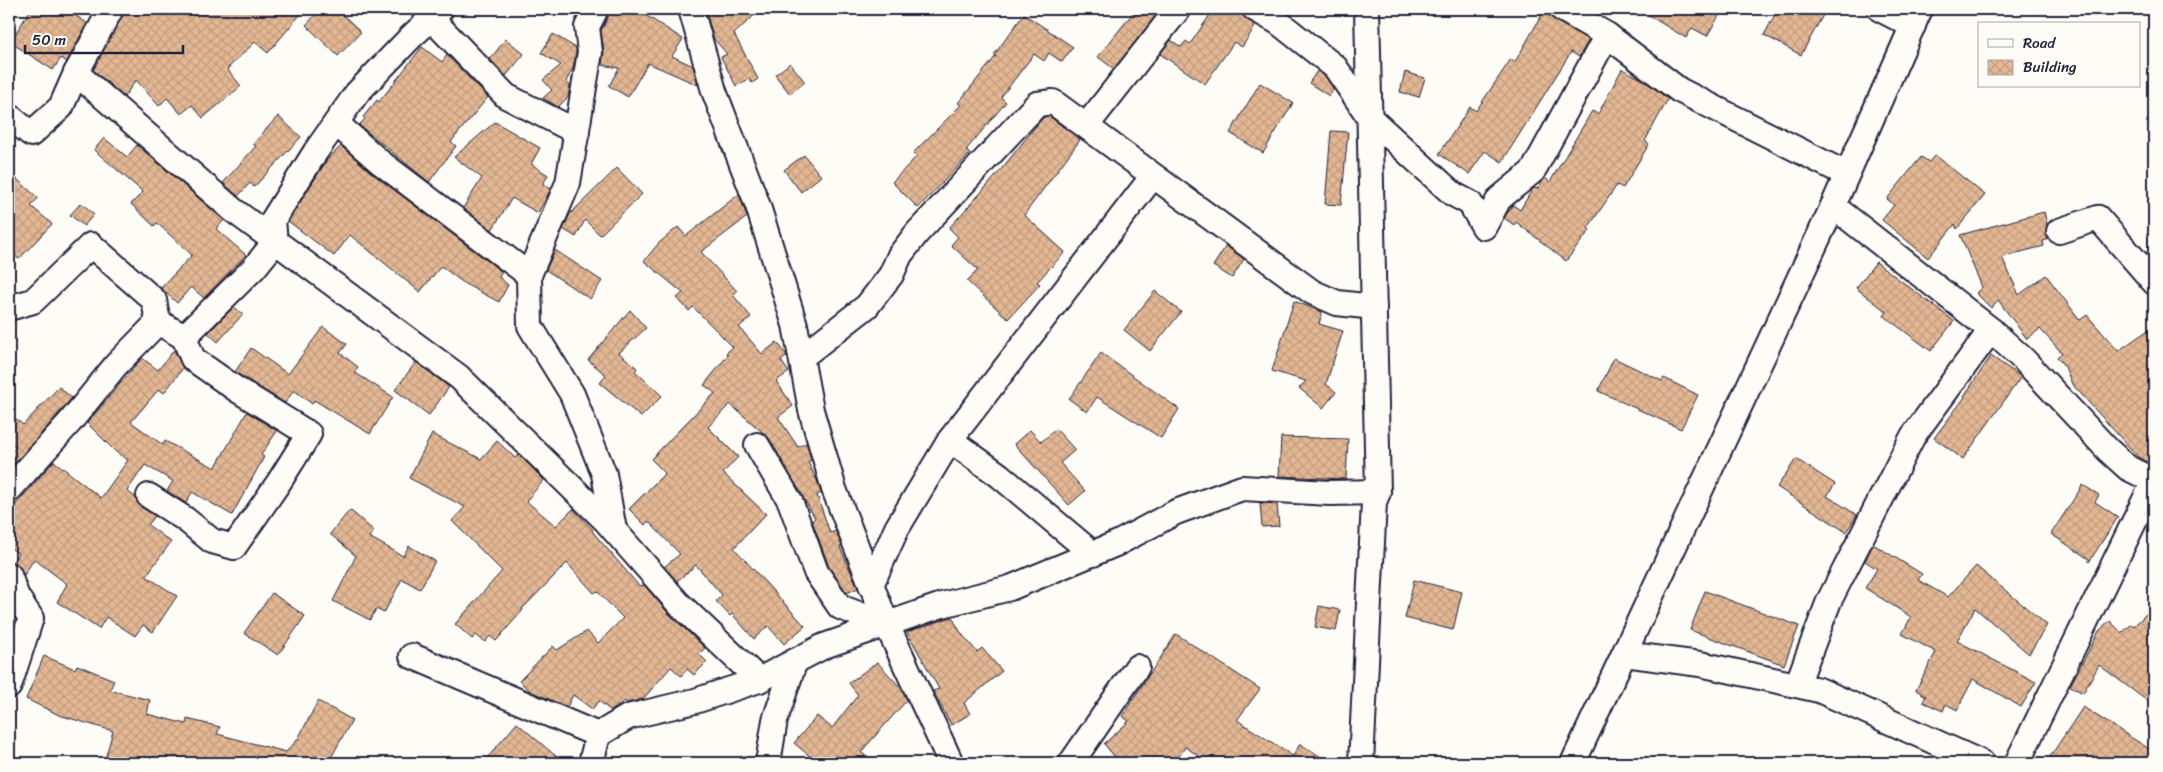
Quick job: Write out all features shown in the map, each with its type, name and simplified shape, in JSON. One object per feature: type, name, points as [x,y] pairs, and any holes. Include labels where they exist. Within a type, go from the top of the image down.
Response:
[{"type":"street","points":[[9,116],[31,134],[61,107],[76,73],[111,9]]},
{"type":"street","points":[[596,9],[587,27],[590,52],[568,183],[529,275],[530,326],[572,394],[604,474],[614,530]]},
{"type":"street","points":[[691,9],[714,91],[758,206],[803,356],[811,410],[834,489],[887,624],[951,763]]},
{"type":"street","points":[[1087,124],[1178,9]]},
{"type":"street","points":[[1255,9],[1278,22],[1335,67],[1370,118],[1453,194],[1470,203],[1484,227],[1499,200],[1533,171],[1607,35]]},
{"type":"street","points":[[1361,763],[1374,502],[1378,492],[1366,9]]},
{"type":"street","points":[[1562,9],[1607,35],[1679,90],[1846,174]]},
{"type":"street","points":[[1573,763],[1833,206],[1916,18],[1880,9]]},
{"type":"street","points":[[184,337],[254,268],[274,242],[273,220],[286,195],[357,94],[432,12],[506,96],[577,132]]},
{"type":"street","points":[[76,73],[234,210],[274,242],[460,377],[516,430],[614,530],[678,603],[759,680]]},
{"type":"street","points":[[803,356],[867,306],[892,274],[900,255],[917,233],[1037,104],[1053,102],[1087,124],[1153,176],[1312,292],[1338,303],[1374,307]]},
{"type":"street","points":[[336,123],[407,183],[529,275]]},
{"type":"street","points":[[872,585],[897,528],[950,440],[1153,176]]},
{"type":"street","points":[[1833,206],[1991,330],[2024,360],[2108,450],[2128,468],[2154,481],[2017,763]]},
{"type":"street","points":[[2059,231],[2098,218],[2154,282]]},
{"type":"street","points":[[9,308],[33,301],[92,245],[154,300],[158,322],[184,337],[193,359],[236,390],[309,434],[279,482],[234,547],[212,541],[185,519],[149,496]]},
{"type":"street","points":[[9,490],[70,422],[116,365],[158,322]]},
{"type":"street","points":[[1797,685],[1829,601],[1913,436],[1991,330]]},
{"type":"street","points":[[950,440],[999,475],[1093,554]]},
{"type":"street","points":[[757,445],[790,501],[816,572],[840,607],[887,624]]},
{"type":"street","points":[[591,763],[598,735],[628,717],[695,701],[759,680],[824,646],[942,605],[1010,588],[1093,554],[1176,512],[1242,488],[1330,493],[1378,492]]},
{"type":"street","points":[[9,575],[17,597],[31,618],[9,686]]},
{"type":"street","points":[[1624,654],[1700,664],[1819,690],[1982,763]]},
{"type":"street","points":[[412,656],[598,735]]},
{"type":"street","points":[[768,763],[775,720],[795,661]]},
{"type":"street","points":[[1071,763],[1137,667]]},
{"type":"building","points":[[31,9],[65,9],[87,23],[67,62],[61,58],[53,70],[10,42]]},
{"type":"building","points":[[125,9],[305,9],[268,53],[255,42],[227,69],[241,86],[203,118],[192,105],[181,114],[167,98],[159,106],[136,80],[124,97],[93,70]]},
{"type":"building","points":[[321,9],[337,9],[361,32],[338,56],[306,25]]},
{"type":"building","points":[[612,9],[636,9],[683,39],[672,56],[693,66],[698,85],[648,63],[628,97],[609,86],[619,68],[602,65],[604,51],[601,31]]},
{"type":"building","points":[[705,9],[761,9],[734,34],[758,79],[752,83],[749,79],[736,86],[721,57],[727,54],[714,39]]},
{"type":"building","points":[[1136,9],[1161,9],[1114,69],[1098,57]]},
{"type":"building","points":[[1214,9],[1241,9],[1243,16],[1256,25],[1242,47],[1234,42],[1205,84],[1160,54],[1171,40],[1181,47],[1186,41],[1190,44]]},
{"type":"building","points":[[1638,9],[1723,9],[1707,36],[1692,28],[1686,38]]},
{"type":"building","points":[[1778,9],[1812,9],[1823,15],[1801,55],[1764,35]]},
{"type":"building","points":[[1544,11],[1555,21],[1589,40],[1579,57],[1571,52],[1502,162],[1485,151],[1469,174],[1439,154],[1470,107],[1476,111],[1511,59],[1515,62]]},
{"type":"building","points":[[1024,14],[1073,47],[1062,62],[1049,53],[1044,61],[1034,54],[1001,97],[1006,102],[966,150],[970,154],[918,208],[892,182],[917,156],[913,153],[961,105],[958,103],[996,56],[994,55]]},
{"type":"building","points":[[553,34],[576,48],[573,69],[566,81],[570,86],[568,97],[558,107],[543,98],[552,90],[543,80],[561,65],[541,53]]},
{"type":"building","points":[[506,39],[524,54],[506,76],[490,59]]},
{"type":"building","points":[[422,47],[442,62],[447,55],[488,97],[451,142],[456,146],[429,182],[359,125],[365,119],[363,117],[377,100],[379,102]]},
{"type":"building","points":[[790,63],[805,82],[790,94],[775,75]]},
{"type":"building","points":[[1622,69],[1642,79],[1668,99],[1645,141],[1649,144],[1623,188],[1617,185],[1588,228],[1590,230],[1566,261],[1516,222],[1514,225],[1504,218],[1513,205],[1520,210],[1532,190],[1534,188],[1537,189],[1545,178],[1550,182],[1592,111],[1598,114]]},
{"type":"building","points":[[1317,71],[1325,76],[1334,89],[1329,96],[1309,83]]},
{"type":"building","points":[[1405,72],[1425,78],[1419,97],[1400,92]]},
{"type":"building","points":[[1260,83],[1293,103],[1263,153],[1230,133]]},
{"type":"building","points":[[278,116],[301,137],[254,187],[250,183],[238,196],[223,183],[256,146],[253,144]]},
{"type":"building","points":[[1049,116],[1080,140],[1024,215],[1065,252],[1037,282],[1040,284],[1008,319],[967,281],[978,270],[951,245],[958,237],[949,228],[995,177],[1044,117]]},
{"type":"building","points":[[495,122],[540,148],[531,164],[548,175],[543,184],[551,189],[538,213],[512,198],[492,230],[463,208],[482,178],[454,157]]},
{"type":"building","points":[[1331,131],[1348,132],[1341,205],[1325,204]]},
{"type":"building","points":[[104,138],[127,157],[137,145],[224,220],[216,229],[246,255],[204,298],[191,287],[177,303],[161,288],[192,255],[157,223],[154,226],[131,204],[143,192],[94,150]]},
{"type":"building","points":[[341,146],[372,173],[502,272],[499,277],[508,285],[499,302],[465,284],[441,266],[420,292],[350,235],[334,256],[288,221],[327,160]]},
{"type":"building","points":[[804,155],[821,176],[801,192],[784,170]]},
{"type":"building","points":[[1935,155],[1985,195],[1957,229],[1955,224],[1928,258],[1882,220],[1894,205],[1887,199],[1921,157],[1929,162]]},
{"type":"building","points":[[617,168],[642,194],[600,235],[585,220],[576,237],[563,229],[570,214]]},
{"type":"building","points":[[9,172],[38,198],[31,206],[52,224],[19,259],[9,251]]},
{"type":"building","points":[[739,194],[747,217],[701,252],[737,291],[733,295],[751,317],[739,327],[762,354],[777,342],[787,356],[781,361],[789,372],[776,381],[793,406],[778,417],[798,447],[806,443],[807,445],[811,460],[808,462],[818,483],[821,493],[817,495],[830,533],[836,531],[842,546],[840,547],[858,588],[847,593],[829,567],[812,521],[815,518],[769,438],[730,404],[708,427],[738,457],[723,473],[766,514],[734,548],[805,626],[784,644],[768,626],[754,639],[732,614],[730,616],[716,601],[722,595],[696,565],[677,581],[664,567],[680,554],[648,521],[645,525],[629,509],[665,473],[651,459],[715,393],[704,385],[728,355],[726,353],[733,347],[693,307],[689,311],[677,298],[683,293],[644,261],[659,243],[678,227],[686,236]]},
{"type":"building","points":[[81,203],[94,214],[84,226],[70,215]]},
{"type":"building","points":[[2044,212],[2047,224],[2046,235],[2049,239],[2043,241],[2044,246],[2002,257],[2019,295],[2046,275],[2080,320],[2087,315],[2118,351],[2154,326],[2154,466],[2138,457],[2072,384],[2065,367],[2057,357],[2062,353],[2040,329],[2027,339],[1998,300],[1991,308],[1976,293],[1982,287],[1960,235]]},
{"type":"building","points":[[1226,246],[1244,259],[1232,278],[1213,266]]},
{"type":"building","points":[[555,250],[602,281],[590,299],[546,270]]},
{"type":"building","points":[[1876,262],[1954,321],[1931,351],[1884,316],[1887,312],[1856,288]]},
{"type":"building","points":[[1155,291],[1181,312],[1150,351],[1124,330]]},
{"type":"building","points":[[1294,301],[1322,312],[1319,324],[1343,331],[1326,384],[1336,392],[1323,408],[1299,388],[1306,381],[1272,371]]},
{"type":"building","points":[[234,307],[243,314],[218,342],[208,333]]},
{"type":"building","points":[[630,310],[646,328],[619,353],[637,368],[635,371],[662,396],[641,417],[600,383],[606,375],[588,360]]},
{"type":"building","points":[[323,327],[347,344],[340,353],[358,367],[354,372],[393,397],[370,434],[314,400],[312,404],[294,390],[285,403],[235,372],[251,348],[288,374]]},
{"type":"building","points":[[174,350],[183,368],[164,393],[159,389],[131,422],[163,445],[165,441],[215,468],[247,412],[277,431],[261,455],[264,457],[232,515],[192,492],[186,503],[167,491],[173,481],[145,465],[127,491],[135,497],[141,507],[155,516],[148,525],[171,542],[146,576],[177,596],[153,632],[143,625],[135,636],[106,617],[99,629],[57,602],[67,584],[34,559],[24,575],[18,565],[13,562],[18,553],[9,547],[9,512],[54,461],[101,498],[128,460],[116,452],[87,423],[142,358],[158,370]]},
{"type":"building","points":[[1101,353],[1179,409],[1161,438],[1097,397],[1087,412],[1069,399]]},
{"type":"building","points":[[1991,356],[2021,377],[1963,459],[1934,438],[1965,397]]},
{"type":"building","points":[[1614,358],[1662,381],[1664,378],[1698,395],[1681,429],[1598,391]]},
{"type":"building","points":[[416,362],[449,387],[429,415],[395,390]]},
{"type":"building","points":[[59,387],[72,398],[9,470],[9,454],[16,447],[9,441],[9,427],[16,419],[23,425]]},
{"type":"building","points":[[1056,429],[1075,450],[1060,463],[1085,491],[1069,505],[1014,444],[1030,430],[1041,442]]},
{"type":"building","points":[[432,434],[481,459],[497,441],[515,458],[519,455],[544,480],[526,501],[556,526],[573,509],[593,530],[639,586],[644,585],[668,613],[705,648],[699,654],[707,662],[694,675],[687,669],[681,676],[671,667],[643,699],[627,703],[625,701],[611,711],[599,701],[592,709],[573,695],[567,707],[530,691],[519,681],[553,646],[557,650],[587,631],[598,643],[623,618],[597,591],[594,593],[567,563],[522,609],[496,641],[490,636],[485,642],[476,635],[472,639],[455,624],[502,571],[452,521],[465,507],[409,478]]},
{"type":"building","points":[[1281,437],[1348,439],[1346,479],[1279,476]]},
{"type":"building","points":[[1796,459],[1835,484],[1827,496],[1857,515],[1846,532],[1777,487]]},
{"type":"building","points":[[2083,485],[2099,495],[2095,502],[2118,517],[2089,562],[2089,559],[2051,534]]},
{"type":"building","points":[[1260,503],[1277,504],[1279,526],[1262,527]]},
{"type":"building","points":[[350,510],[374,531],[369,537],[403,556],[409,546],[435,561],[420,589],[402,579],[384,613],[376,609],[370,620],[333,601],[356,556],[330,534]]},
{"type":"building","points":[[1873,544],[1922,574],[1918,580],[1948,597],[1976,566],[2047,625],[2029,654],[1975,608],[1957,641],[2036,682],[2021,707],[1973,679],[1957,710],[1946,704],[1943,711],[1923,702],[1926,696],[1916,690],[1936,652],[1902,634],[1911,617],[1865,588],[1877,569],[1865,561]]},
{"type":"building","points":[[1414,580],[1462,592],[1453,630],[1405,618]]},
{"type":"building","points":[[1705,591],[1799,626],[1784,665],[1690,630]]},
{"type":"building","points":[[272,593],[305,616],[278,655],[244,633]]},
{"type":"building","points":[[1319,606],[1340,610],[1336,631],[1315,627]]},
{"type":"building","points":[[2154,606],[2154,706],[2099,665],[2083,693],[2070,686],[2099,631],[2110,621],[2122,633],[2132,624],[2134,626]]},
{"type":"building","points":[[952,617],[961,633],[977,652],[982,648],[1002,671],[964,703],[970,714],[951,725],[933,691],[939,689],[907,632]]},
{"type":"building","points":[[1176,634],[1260,689],[1237,720],[1293,756],[1300,744],[1331,763],[1210,763],[1185,747],[1175,763],[1120,763],[1104,744],[1129,721],[1122,716]]},
{"type":"building","points":[[44,656],[75,669],[77,665],[114,680],[110,690],[150,700],[147,714],[186,724],[187,719],[220,727],[217,734],[286,752],[298,739],[318,701],[352,720],[328,763],[104,763],[113,731],[59,715],[26,699]]},
{"type":"building","points":[[877,662],[902,689],[907,700],[861,752],[874,763],[818,763],[794,743],[817,716],[832,728],[858,695],[849,683]]},
{"type":"building","points":[[2083,707],[2154,752],[2154,763],[2046,763]]},
{"type":"building","points":[[517,723],[564,763],[483,763]]}]
